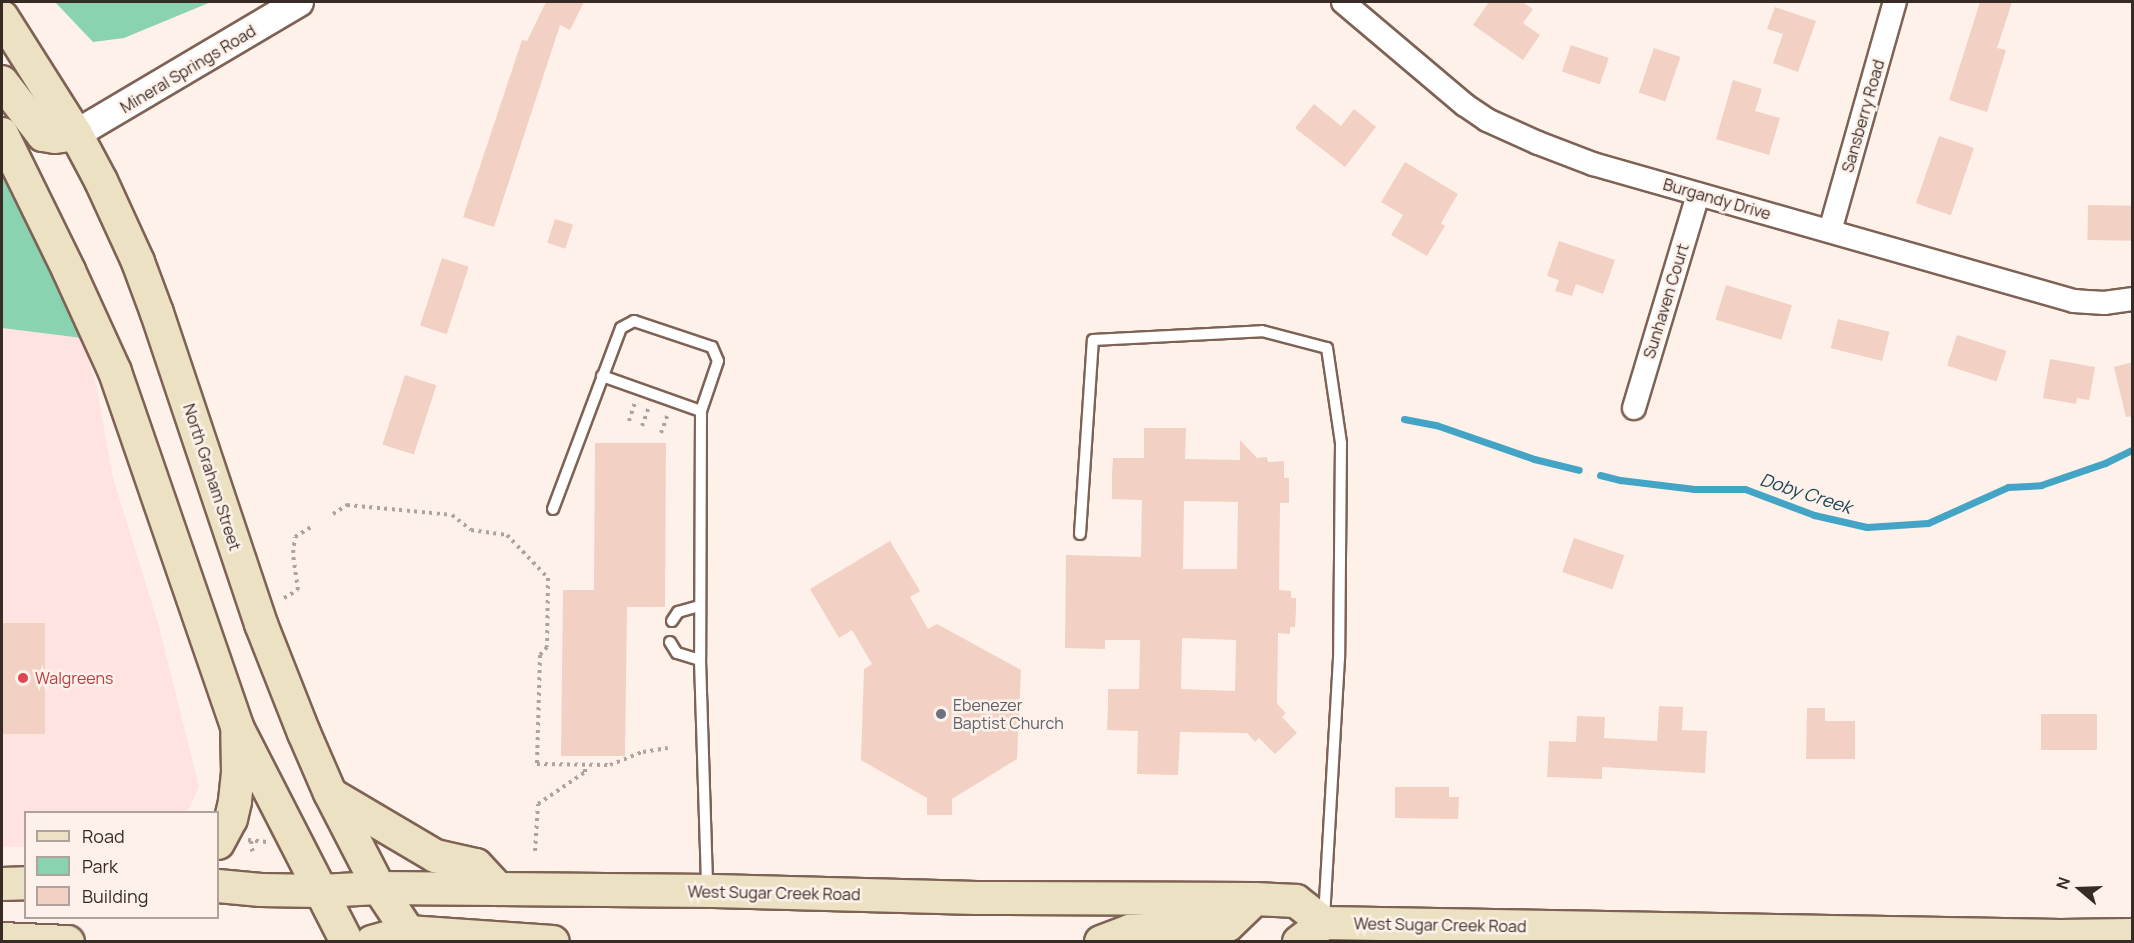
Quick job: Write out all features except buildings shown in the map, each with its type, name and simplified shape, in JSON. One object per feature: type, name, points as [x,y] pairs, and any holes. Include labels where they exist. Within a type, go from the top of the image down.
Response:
[{"type":"main road","name":"North Graham Street","points":[[2,17],[76,134],[102,181],[147,286],[261,624],[330,793],[379,888],[412,937]]},
{"type":"main road","points":[[2,82],[43,135],[55,137],[76,134]]},
{"type":"main road","points":[[2,134],[115,372],[237,727],[347,942]]},
{"type":"main road","points":[[231,840],[231,819],[238,773],[237,727]]},
{"type":"main road","points":[[330,793],[435,856],[476,865],[498,889]]},
{"type":"main road","points":[[2,884],[24,883]]},
{"type":"main road","name":"West Sugar Creek Road","points":[[219,886],[261,890],[320,891],[379,888],[708,891],[977,898],[1256,898],[1296,902],[1324,923],[2038,936],[2133,935]]},
{"type":"main road","points":[[1101,942],[1130,931],[1228,925],[1256,898]]},
{"type":"main road","points":[[1299,942],[1324,923]]},
{"type":"main road","points":[[372,942],[412,937],[552,942]]},
{"type":"main road","points":[[2,939],[68,942]]},
{"type":"street","name":"Mineral Springs Road","points":[[76,134],[299,2]]},
{"type":"street","name":"Burgandy Drive","points":[[1343,2],[1436,83],[1487,120],[1593,164],[2074,301],[2104,303],[2133,299]]},
{"type":"street","name":"Sansberry Road","points":[[1830,231],[1895,2]]},
{"type":"street","name":"Sunhaven Court","points":[[1634,408],[1698,194]]},
{"type":"lane","points":[[553,509],[621,328],[634,321],[712,347],[718,361],[701,411],[699,606],[708,891]]},
{"type":"lane","points":[[1080,534],[1093,340],[1262,331],[1327,348],[1341,443],[1339,658],[1324,923]]},
{"type":"lane","points":[[602,376],[701,411]]},
{"type":"lane","points":[[672,621],[678,612],[699,606]]},
{"type":"lane","points":[[670,642],[677,653],[700,660]]},
{"type":"path","points":[[333,514],[347,506],[452,516],[471,530],[507,534],[548,578],[547,647],[540,655],[537,764],[615,764],[643,752],[668,748]]},
{"type":"path","points":[[284,598],[296,594],[298,590],[293,553],[295,537],[311,527]]},
{"type":"path","points":[[536,850],[538,804],[585,772],[585,765]]},
{"type":"path","points":[[231,840],[271,843]]},
{"type":"path","points":[[250,841],[253,855]]},
{"type":"shaded area","points":[[2,328],[82,338],[97,389],[113,478],[159,626],[199,787],[187,811],[24,811],[24,847],[2,847]]},
{"type":"green space","points":[[55,2],[211,2],[124,38],[93,42]]},
{"type":"green space","points":[[2,173],[21,204],[82,338],[2,328]]},
{"type":"waterway","name":"Doby Creek","points":[[1404,419],[1436,425],[1534,459],[1579,470]]},
{"type":"waterway","name":"Doby Creek","points":[[1600,475],[1620,480],[1694,489],[1745,489],[1814,515],[1867,527],[1928,523],[2008,487],[2041,485],[2105,463],[2132,450]]},
{"type":"place","name":"Walgreens","points":[[23,678]]},
{"type":"place","name":"Ebenezer Baptist Church","points":[[941,714]]}]
